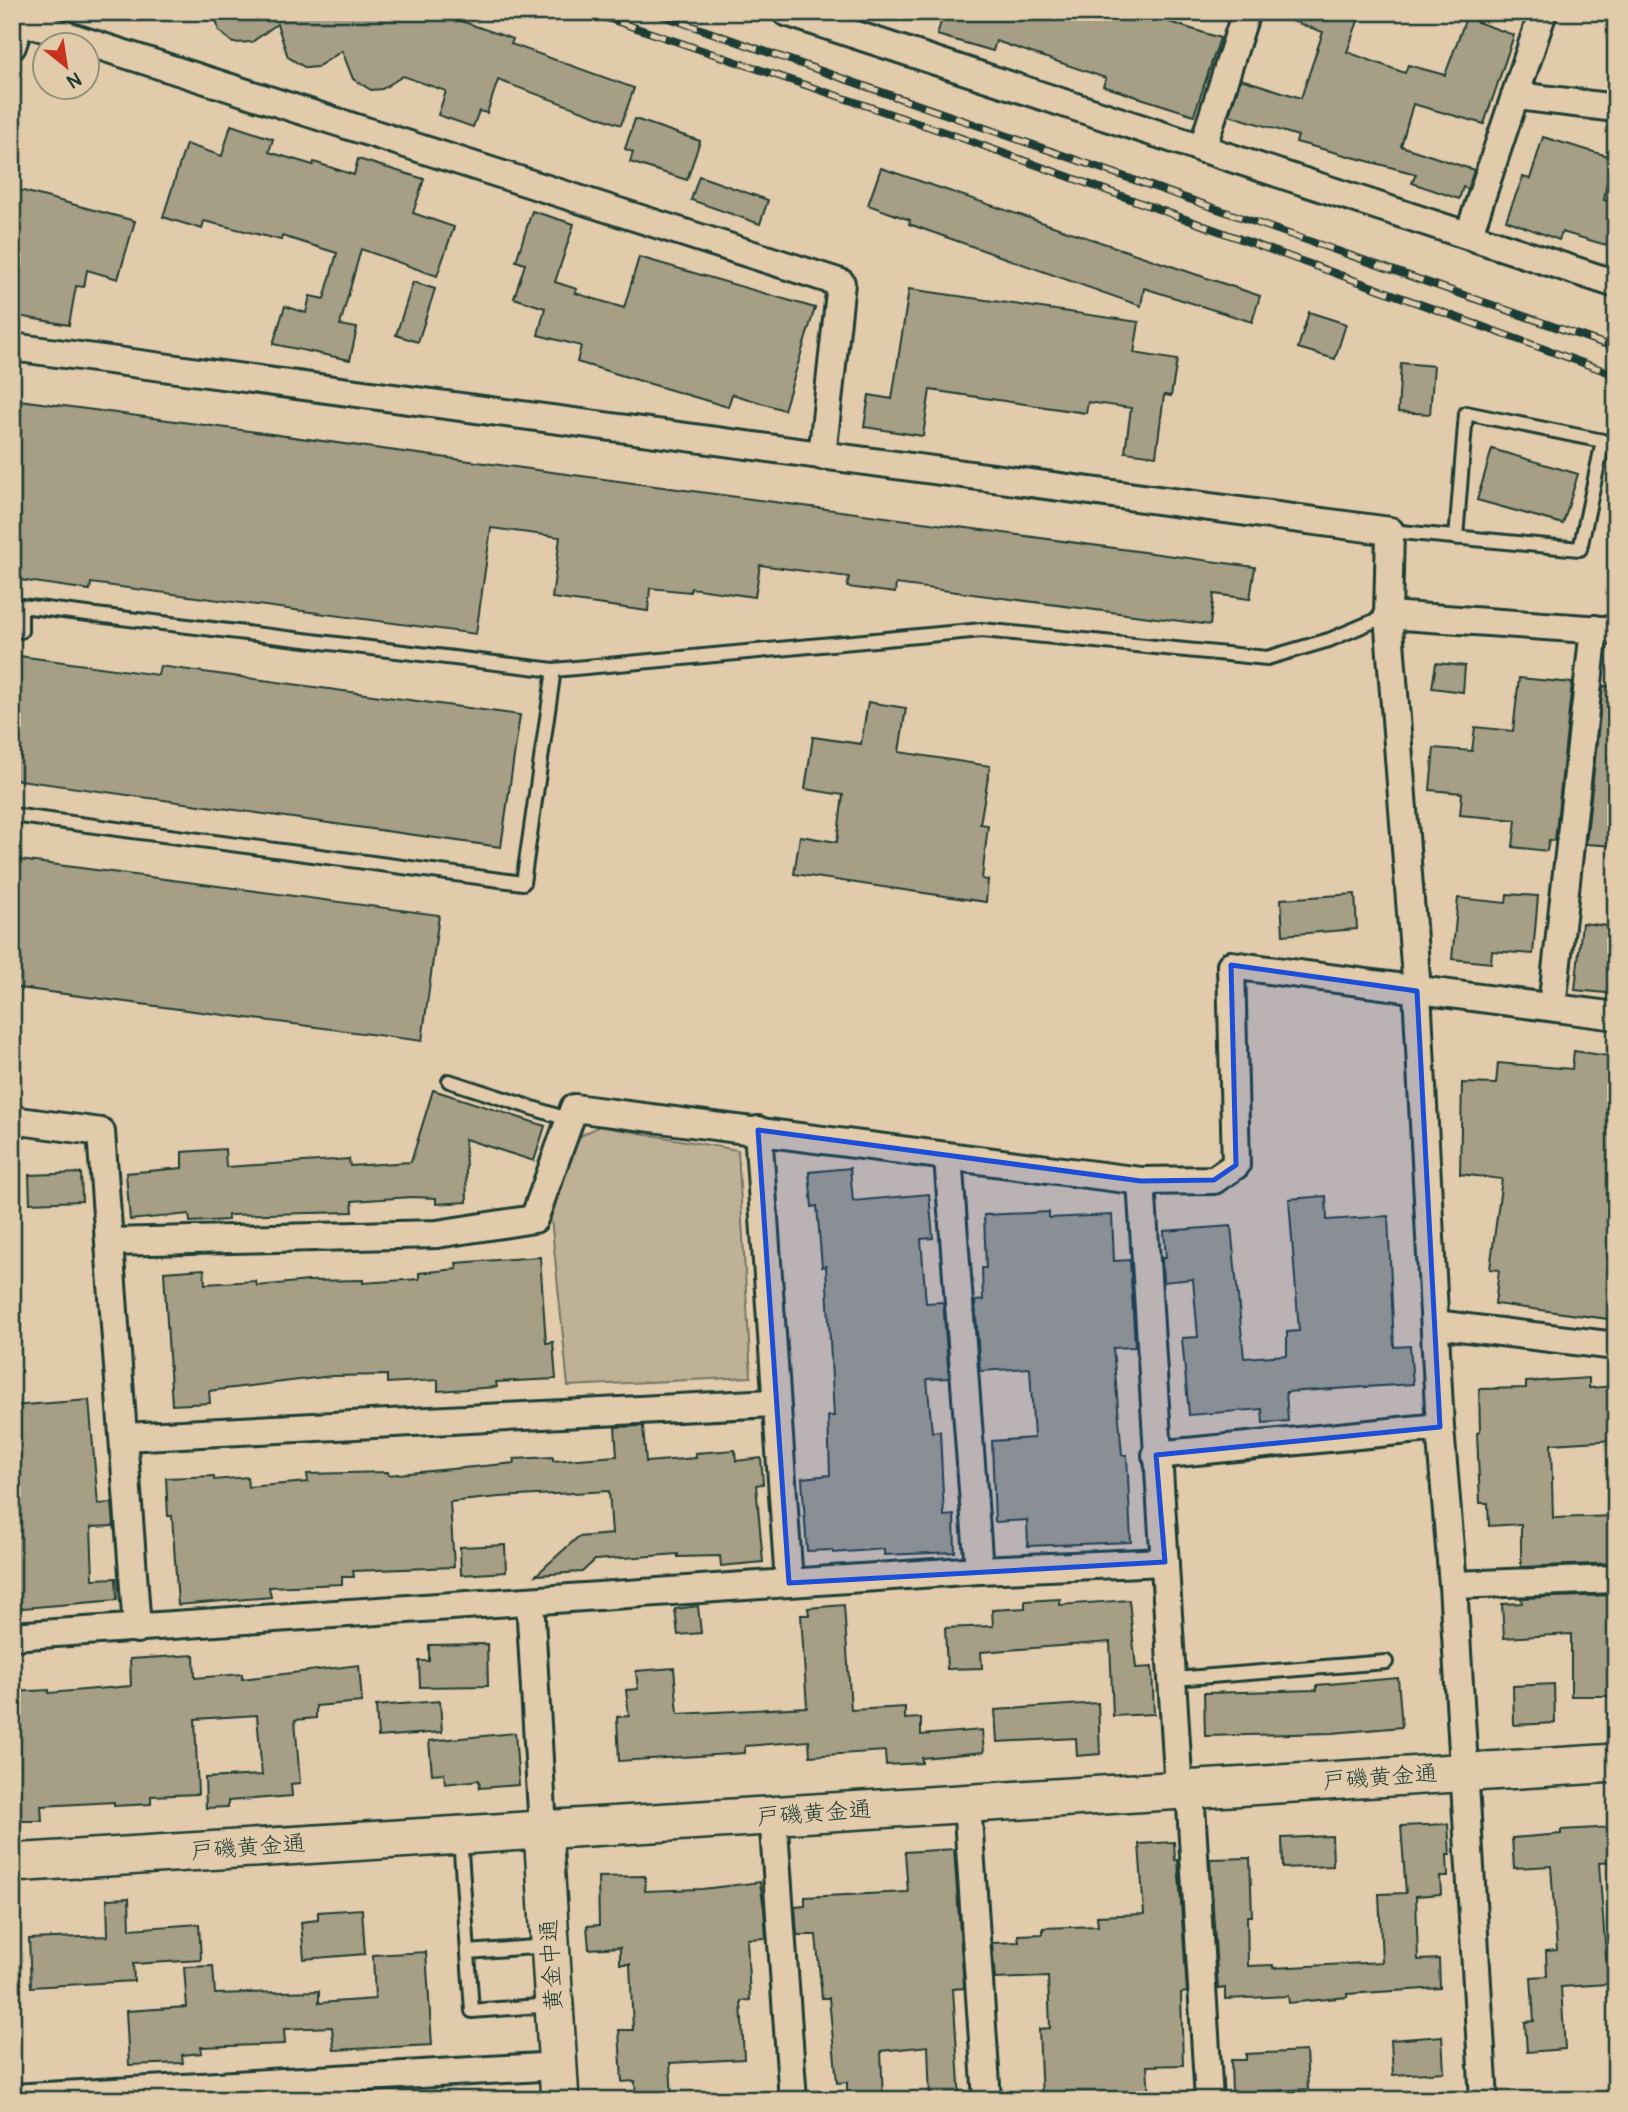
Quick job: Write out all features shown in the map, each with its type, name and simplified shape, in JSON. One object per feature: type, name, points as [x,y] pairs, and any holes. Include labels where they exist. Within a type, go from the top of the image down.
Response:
[{"type":"street","points":[[786,12],[1616,284]]},
{"type":"street","points":[[1469,234],[1543,12]]},
{"type":"street","points":[[1202,149],[1245,13]]},
{"type":"street","points":[[12,46],[16,19],[841,283],[822,456]]},
{"type":"street","points":[[1517,96],[1616,108]]},
{"type":"street","points":[[12,347],[1390,531],[1388,615],[1417,991],[1440,1427],[1453,1585],[1484,2100]]},
{"type":"street","points":[[1388,615],[1605,630],[1552,1007]]},
{"type":"street","points":[[109,1242],[437,1234],[534,1219],[574,1108],[1141,1181],[1214,1180],[1236,1165],[1231,965],[1616,1016]]},
{"type":"street","points":[[12,1120],[101,1132],[137,1629]]},
{"type":"street","points":[[758,1130],[774,1403],[789,1583]]},
{"type":"street","points":[[948,1157],[979,1570]]},
{"type":"street","points":[[1141,1181],[1156,1455],[1209,2100]]},
{"type":"street","points":[[1435,1324],[1616,1346]]},
{"type":"street","points":[[124,1437],[774,1403]]},
{"type":"street","points":[[1156,1455],[1440,1427]]},
{"type":"street","points":[[12,1636],[979,1570],[1165,1562]]},
{"type":"street","points":[[1453,1585],[1616,1579]]},
{"type":"street","points":[[530,1601],[544,1830]]},
{"type":"street","name":"戸磯黄金通","points":[[12,1863],[459,1833],[544,1830],[1616,1763]]},
{"type":"street","points":[[967,1802],[987,2100]]},
{"type":"street","points":[[773,1815],[793,2100]]},
{"type":"street","name":"黄金中通","points":[[544,1830],[559,2083]]},
{"type":"street","points":[[12,2098],[559,2083]]},
{"type":"lane","points":[[1390,531],[1456,538],[1580,549],[1603,441],[1466,413],[1456,538]]},
{"type":"lane","points":[[12,629],[21,631],[21,606],[554,670],[982,630],[1268,658],[1329,640],[1388,615]]},
{"type":"lane","points":[[12,815],[523,883],[554,670]]},
{"type":"lane","points":[[449,1081],[570,1120]]},
{"type":"lane","points":[[1174,1679],[1386,1662]]},
{"type":"lane","points":[[459,1833],[472,2011],[554,2005]]},
{"type":"lane","points":[[468,1952],[550,1945]]},
{"type":"highlighted area","points":[[1231,965],[1417,991],[1440,1427],[1156,1455],[1165,1562],[789,1583],[758,1130],[1141,1181],[1214,1180],[1236,1165]]},
{"type":"shaded area","points":[[599,1126],[738,1150],[751,1377],[568,1386],[551,1218],[575,1139]]},
{"type":"building","points":[[214,12],[416,12],[439,20],[441,14],[513,39],[511,44],[634,88],[621,125],[498,80],[487,113],[479,111],[473,127],[438,115],[446,91],[403,76],[382,89],[371,90],[353,79],[342,51],[317,67],[306,68],[288,57],[277,24],[252,42],[233,43],[219,31]]},
{"type":"building","points":[[944,12],[1138,12],[1220,38],[1194,115],[1103,86],[1106,78],[996,41],[993,51],[937,35]]},
{"type":"building","points":[[1276,12],[1361,12],[1347,52],[1405,73],[1408,65],[1445,75],[1466,18],[1514,35],[1484,124],[1413,104],[1401,146],[1474,170],[1468,189],[1463,187],[1459,199],[1412,183],[1416,174],[1296,142],[1298,136],[1229,115],[1241,79],[1301,98],[1323,32],[1275,15]]},
{"type":"building","points":[[635,119],[700,141],[687,180],[630,162],[633,152],[625,149]]},
{"type":"building","points":[[231,125],[273,139],[269,152],[313,165],[314,162],[354,175],[358,159],[424,179],[413,213],[454,227],[437,276],[361,249],[340,325],[357,328],[350,360],[273,344],[285,306],[306,313],[310,296],[324,299],[337,253],[282,236],[281,240],[204,221],[202,229],[163,217],[186,144],[222,156]]},
{"type":"building","points":[[1543,137],[1611,157],[1604,200],[1616,204],[1616,248],[1562,232],[1559,240],[1506,220],[1523,177],[1530,179]]},
{"type":"building","points":[[881,168],[1260,296],[1252,322],[1144,288],[1141,306],[909,224],[910,220],[868,205]]},
{"type":"building","points":[[699,176],[768,200],[760,224],[691,200]]},
{"type":"building","points":[[12,188],[135,221],[118,279],[87,270],[84,287],[76,286],[69,325],[12,315]]},
{"type":"building","points":[[532,211],[574,224],[555,282],[577,289],[575,293],[624,308],[639,257],[815,308],[784,410],[732,394],[728,407],[577,362],[581,346],[538,335],[545,308],[514,298],[525,264],[516,261]]},
{"type":"building","points":[[413,282],[435,289],[418,342],[396,335]]},
{"type":"building","points":[[909,289],[1139,322],[1134,353],[1177,360],[1171,396],[1164,395],[1156,456],[1125,452],[1131,408],[1088,402],[1086,413],[930,390],[923,436],[864,427],[869,395],[892,399]]},
{"type":"building","points":[[1309,312],[1346,324],[1335,359],[1298,348]]},
{"type":"building","points":[[1401,363],[1434,366],[1430,414],[1398,412]]},
{"type":"building","points":[[12,399],[1255,567],[1250,599],[1214,594],[1210,625],[896,584],[895,593],[847,587],[849,577],[760,565],[755,597],[691,588],[690,592],[650,588],[648,611],[552,598],[560,537],[491,528],[476,634],[91,583],[90,590],[12,579]]},
{"type":"building","points":[[1492,449],[1578,474],[1563,524],[1477,500]]},
{"type":"building","points":[[12,655],[158,675],[160,666],[520,715],[501,847],[12,779]]},
{"type":"building","points":[[1436,663],[1465,666],[1463,692],[1432,688]]},
{"type":"building","points":[[1519,678],[1572,683],[1555,841],[1549,840],[1547,851],[1513,847],[1516,820],[1460,815],[1462,793],[1430,790],[1434,748],[1472,751],[1475,727],[1513,731]]},
{"type":"building","points":[[1603,686],[1616,687],[1616,846],[1586,844]]},
{"type":"building","points":[[868,702],[906,708],[899,752],[990,766],[980,824],[988,825],[982,879],[988,880],[986,902],[794,874],[800,836],[837,842],[843,795],[805,789],[813,737],[861,744]]},
{"type":"building","points":[[12,859],[439,915],[422,1041],[12,987]]},
{"type":"building","points":[[1355,894],[1357,929],[1283,935],[1281,899]]},
{"type":"building","points":[[1507,894],[1538,896],[1533,954],[1492,951],[1491,963],[1452,959],[1458,898],[1506,903]]},
{"type":"building","points":[[1582,923],[1616,927],[1616,994],[1575,990]]},
{"type":"building","points":[[1574,1051],[1616,1057],[1616,1320],[1495,1304],[1499,1270],[1490,1269],[1502,1179],[1460,1174],[1462,1083],[1496,1084],[1498,1063],[1572,1069]]},
{"type":"building","points":[[433,1090],[545,1126],[534,1161],[465,1139],[467,1202],[436,1204],[436,1198],[412,1197],[352,1201],[353,1212],[228,1215],[228,1220],[190,1222],[189,1214],[130,1220],[126,1173],[182,1168],[182,1152],[225,1149],[226,1167],[349,1159],[350,1166],[411,1162]]},
{"type":"building","points":[[850,1168],[853,1201],[929,1194],[933,1238],[921,1239],[926,1303],[943,1302],[949,1378],[927,1379],[932,1432],[940,1431],[944,1516],[954,1515],[955,1552],[884,1555],[884,1549],[833,1553],[832,1550],[807,1551],[802,1478],[830,1475],[828,1416],[834,1416],[826,1266],[822,1267],[817,1206],[812,1207],[809,1172]]},
{"type":"building","points":[[81,1173],[82,1201],[30,1203],[29,1175]]},
{"type":"building","points":[[1326,1196],[1327,1220],[1388,1216],[1394,1347],[1410,1346],[1413,1384],[1286,1392],[1288,1421],[1263,1423],[1262,1409],[1189,1415],[1182,1338],[1198,1337],[1193,1279],[1163,1282],[1162,1258],[1166,1258],[1164,1231],[1231,1226],[1244,1358],[1287,1355],[1287,1332],[1299,1331],[1289,1199]]},
{"type":"building","points":[[1049,1212],[1049,1218],[1112,1215],[1114,1261],[1130,1260],[1135,1347],[1113,1348],[1122,1455],[1127,1455],[1131,1542],[1028,1546],[1027,1520],[995,1522],[992,1441],[1034,1438],[1030,1368],[980,1371],[975,1301],[983,1300],[982,1268],[986,1268],[984,1215]]},
{"type":"building","points":[[540,1257],[546,1343],[553,1342],[556,1379],[496,1382],[497,1387],[438,1391],[438,1380],[387,1383],[387,1375],[332,1376],[209,1391],[210,1403],[172,1405],[164,1272],[204,1269],[205,1284],[256,1281],[257,1286],[308,1281],[363,1280],[363,1283],[419,1279],[419,1273],[457,1269],[456,1263]]},
{"type":"building","points":[[1589,1378],[1589,1388],[1616,1386],[1616,1440],[1551,1444],[1553,1518],[1616,1516],[1616,1563],[1521,1567],[1521,1524],[1489,1526],[1488,1503],[1480,1503],[1477,1433],[1480,1432],[1479,1389],[1526,1388],[1526,1382]]},
{"type":"building","points":[[89,1400],[98,1504],[112,1503],[114,1526],[91,1527],[93,1579],[116,1578],[117,1600],[12,1609],[12,1406]]},
{"type":"building","points":[[643,1426],[646,1462],[696,1458],[695,1453],[735,1450],[736,1461],[761,1458],[763,1484],[756,1485],[763,1562],[721,1566],[720,1556],[678,1557],[678,1554],[595,1560],[582,1572],[536,1575],[578,1537],[612,1534],[609,1491],[499,1497],[450,1502],[454,1567],[353,1571],[354,1577],[342,1577],[342,1584],[269,1587],[271,1597],[178,1605],[172,1516],[168,1516],[166,1478],[214,1476],[214,1480],[247,1477],[248,1487],[308,1482],[307,1474],[388,1472],[388,1475],[515,1463],[514,1459],[553,1457],[553,1461],[617,1456],[615,1427]]},
{"type":"building","points":[[505,1545],[506,1572],[461,1575],[460,1547]]},
{"type":"building","points":[[1616,1595],[1616,1696],[1571,1696],[1571,1634],[1504,1638],[1502,1604],[1522,1603],[1521,1598]]},
{"type":"building","points":[[1060,1599],[1060,1605],[1129,1600],[1136,1668],[1152,1667],[1154,1714],[1113,1716],[1110,1642],[981,1652],[982,1668],[947,1669],[945,1628],[993,1626],[992,1610],[1025,1608],[1025,1601]]},
{"type":"building","points":[[844,1605],[851,1710],[905,1707],[905,1719],[921,1718],[921,1735],[982,1730],[984,1752],[922,1758],[922,1763],[886,1765],[885,1751],[810,1756],[809,1741],[745,1746],[745,1753],[619,1761],[617,1717],[629,1716],[626,1690],[638,1689],[636,1671],[674,1668],[678,1714],[807,1707],[801,1615],[809,1615],[808,1608]]},
{"type":"building","points":[[698,1606],[701,1633],[678,1635],[675,1609]]},
{"type":"building","points":[[487,1644],[488,1686],[420,1687],[419,1661],[429,1661],[429,1645]]},
{"type":"building","points":[[194,1655],[195,1678],[242,1674],[242,1679],[359,1665],[362,1702],[316,1706],[316,1718],[295,1720],[300,1783],[291,1784],[292,1796],[228,1801],[228,1807],[206,1808],[205,1778],[262,1775],[257,1715],[195,1719],[198,1794],[151,1796],[151,1804],[114,1806],[114,1802],[41,1806],[42,1821],[12,1821],[12,1692],[49,1690],[49,1693],[131,1686],[130,1659]]},
{"type":"building","points":[[1398,1678],[1402,1727],[1332,1733],[1205,1736],[1204,1693],[1317,1690],[1317,1685]]},
{"type":"building","points":[[1554,1684],[1555,1723],[1514,1725],[1513,1686]]},
{"type":"building","points":[[440,1701],[442,1732],[378,1737],[376,1706]]},
{"type":"building","points":[[1098,1703],[1100,1754],[1077,1756],[1076,1738],[997,1742],[995,1710]]},
{"type":"building","points":[[515,1733],[519,1785],[480,1788],[479,1780],[445,1784],[444,1773],[432,1774],[429,1741]]},
{"type":"building","points":[[1448,1824],[1448,1877],[1440,1877],[1441,1894],[1416,1896],[1418,1960],[1439,1959],[1440,1988],[1347,1994],[1347,1997],[1289,2003],[1288,1996],[1225,1999],[1225,1988],[1218,1989],[1210,1859],[1250,1858],[1252,1916],[1247,1916],[1248,1966],[1273,1965],[1273,1968],[1382,1962],[1379,1894],[1406,1893],[1401,1826]]},
{"type":"building","points":[[1616,1827],[1616,1862],[1599,1863],[1608,1984],[1561,1987],[1565,2049],[1527,2052],[1525,2022],[1534,2021],[1531,1977],[1547,1976],[1546,1951],[1557,1950],[1551,1866],[1514,1868],[1512,1838],[1561,1834],[1561,1830]]},
{"type":"building","points":[[1332,1836],[1333,1866],[1283,1868],[1282,1838]]},
{"type":"building","points":[[1174,1842],[1175,1860],[1178,1860],[1187,1992],[1181,1993],[1183,2065],[1147,2066],[1149,2098],[1042,2100],[1039,2029],[1050,2028],[1048,1977],[995,1979],[992,1943],[1019,1942],[1018,1935],[1043,1934],[1043,1928],[1098,1926],[1097,1916],[1144,1914],[1139,1844]]},
{"type":"building","points":[[954,1849],[964,1988],[953,1989],[960,2100],[930,2100],[928,2046],[881,2051],[883,2100],[847,2100],[847,2082],[837,2083],[829,1998],[822,1998],[816,1935],[797,1935],[795,1907],[805,1906],[805,1897],[908,1892],[905,1852]]},
{"type":"building","points":[[645,1876],[645,1891],[702,1889],[760,1882],[764,1909],[766,1938],[747,1939],[750,2000],[741,2001],[744,2059],[670,2063],[672,2100],[636,2100],[635,2081],[622,2082],[619,2030],[633,2030],[630,1964],[620,1964],[620,1947],[589,1949],[587,1926],[599,1925],[598,1877]]},
{"type":"building","points":[[129,1898],[130,1929],[199,1924],[201,1960],[133,1964],[134,1981],[31,1987],[29,1939],[108,1936],[107,1899]]},
{"type":"building","points":[[362,1909],[365,1954],[304,1959],[301,1922],[318,1920],[318,1912]]},
{"type":"building","points":[[426,1952],[432,2045],[334,2050],[332,2027],[284,2029],[285,2044],[201,2047],[202,2053],[182,2055],[183,2063],[129,2065],[126,2011],[187,2007],[184,1967],[213,1966],[215,1994],[319,1991],[319,2003],[375,1999],[373,1955]]},
{"type":"building","points":[[1442,2036],[1444,2072],[1393,2075],[1391,2040]]},
{"type":"building","points":[[1306,2051],[1308,2089],[1232,2093],[1231,2060],[1246,2060],[1246,2054]]},
{"type":"railway","points":[[589,12],[956,136],[1616,375]]},
{"type":"railway","points":[[652,12],[1616,348]]}]
